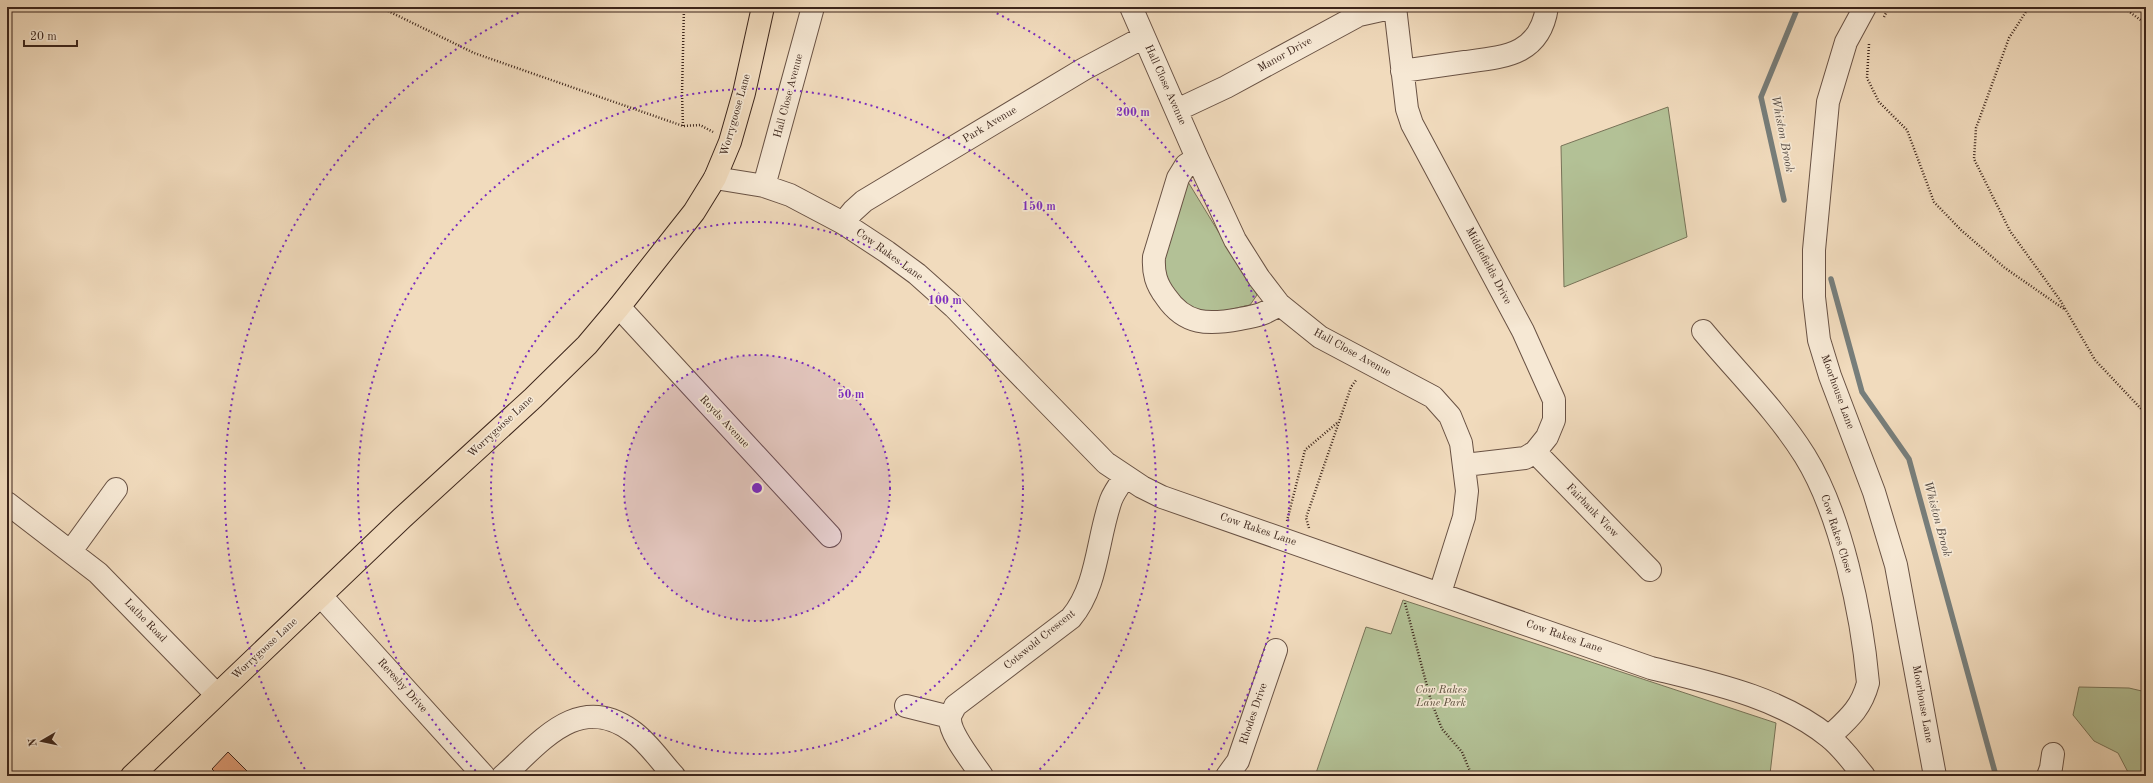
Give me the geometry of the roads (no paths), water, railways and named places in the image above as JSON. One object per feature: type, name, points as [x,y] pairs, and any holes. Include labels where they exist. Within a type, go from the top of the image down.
[{"type":"main road","name":"Worrygoose Lane","points":[[132,776],[216,694],[402,518],[534,398],[587,345],[619,307],[694,212],[715,178],[730,142],[744,93],[763,7]]},
{"type":"street","name":"Hall Close Avenue","points":[[764,186],[813,7]]},
{"type":"street","name":"Hall Close Avenue","points":[[1131,7],[1197,158],[1235,240],[1259,278],[1279,304],[1320,337],[1433,396],[1450,416],[1461,443],[1465,465],[1467,491],[1464,517],[1440,593]]},
{"type":"street","name":"Middlefields Drive","points":[[1395,7],[1407,109],[1412,124],[1523,331],[1554,400],[1554,420],[1547,437],[1535,452]]},
{"type":"street","name":"Manor Drive","points":[[1177,110],[1226,87],[1358,15],[1395,7]]},
{"type":"street","points":[[1402,71],[1506,57],[1523,48],[1538,35],[1545,22],[1547,7]]},
{"type":"street","name":"Moorhouse Lane","points":[[1865,7],[1846,42],[1828,102],[1814,250],[1814,296],[1819,340],[1823,354],[1874,492],[1896,565],[1935,776]]},
{"type":"street","name":"Park Avenue","points":[[843,223],[864,201],[1084,69],[1144,37]]},
{"type":"street","points":[[1197,158],[1186,165],[1178,178],[1154,257],[1153,269],[1160,288],[1178,313],[1190,319],[1206,323],[1229,322],[1261,315],[1271,311],[1279,304]]},
{"type":"street","name":"Cow Rakes Lane","points":[[715,178],[764,186],[790,195],[843,223],[887,252],[917,274],[954,307],[1106,464],[1125,477],[1162,497],[1652,668],[1727,688],[1784,709],[1829,737],[1844,751],[1864,776]]},
{"type":"street","name":"Royds Avenue","points":[[619,307],[830,536]]},
{"type":"street","name":"Cow Rakes Close","points":[[1703,331],[1787,430],[1806,457],[1827,498],[1850,574],[1868,683],[1864,698],[1855,712],[1829,737]]},
{"type":"street","points":[[1465,465],[1525,458],[1535,452]]},
{"type":"street","name":"Fairbank View","points":[[1535,452],[1650,570]]},
{"type":"street","name":"Cotswold Crescent","points":[[950,717],[955,706],[1071,618],[1081,606],[1087,591],[1111,501],[1125,477]]},
{"type":"street","points":[[71,551],[116,489]]},
{"type":"street","name":"Lathe Road","points":[[7,503],[98,573],[216,694]]},
{"type":"street","name":"Reresby Drive","points":[[321,596],[484,776]]},
{"type":"street","name":"Rhodes Drive","points":[[1227,776],[1238,761],[1276,650]]},
{"type":"street","points":[[906,706],[950,717],[951,727],[956,737],[982,776]]},
{"type":"street","points":[[504,776],[552,731],[570,720],[595,717],[617,722],[634,732],[674,776]]},
{"type":"street","points":[[2048,776],[2052,768],[2053,754]]},
{"type":"waterway","name":"Whiston Brook","points":[[1784,200],[1761,97],[1798,7]]},
{"type":"waterway","name":"Whiston Brook","points":[[1831,279],[1862,392],[1909,459],[1996,776]]},
{"type":"park label","name":"Cow Rakes Lane Park","points":[[1441,696]]}]
